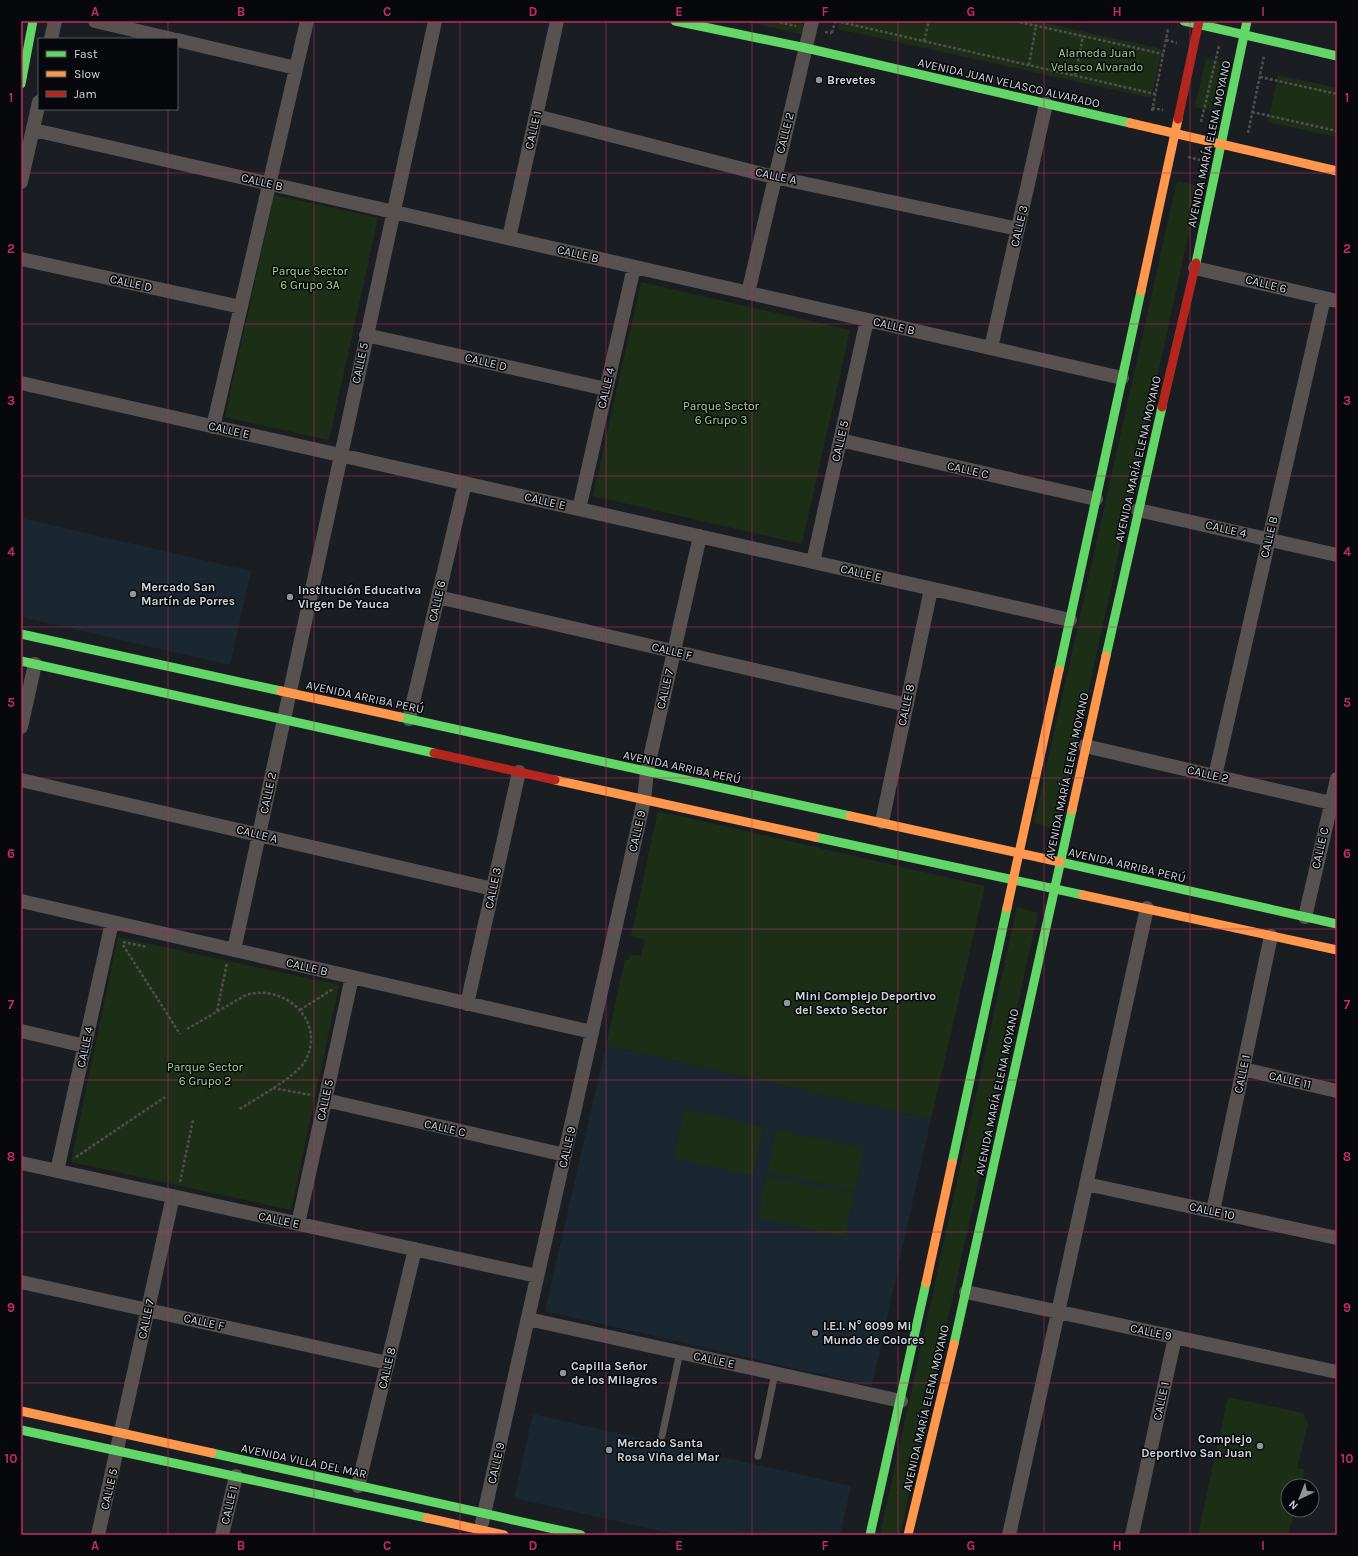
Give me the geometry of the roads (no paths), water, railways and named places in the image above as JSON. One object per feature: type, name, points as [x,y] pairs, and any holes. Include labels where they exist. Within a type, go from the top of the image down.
[{"type":"street","points":[[21,84],[33,21]]},
{"type":"street","points":[[51,38],[55,21]]},
{"type":"street","points":[[95,21],[168,38]]},
{"type":"street","points":[[213,427],[307,21]]},
{"type":"street","name":"CALLE 5","points":[[286,705],[435,21]]},
{"type":"street","name":"CALLE 1","points":[[509,238],[557,21]]},
{"type":"street","name":"AVENIDA JUAN VELASCO ALVARADO","points":[[675,21],[806,48],[1197,140],[1337,171]]},
{"type":"street","name":"CALLE 2","points":[[748,293],[774,177],[812,21]]},
{"type":"street","points":[[1184,21],[1337,56]]},
{"type":"street","name":"AVENIDA MARÍA ELENA MOYANO","points":[[908,1535],[966,1292],[1053,888],[1060,863],[1138,510],[1195,268],[1247,21]]},
{"type":"street","points":[[870,1535],[901,1401],[1198,23]]},
{"type":"street","points":[[178,40],[296,68]]},
{"type":"street","name":"CALLE 3","points":[[991,348],[1046,104]]},
{"type":"street","points":[[21,182],[38,108]]},
{"type":"street","name":"CALLE A","points":[[536,116],[774,177],[1018,229]]},
{"type":"street","name":"CALLE B","points":[[34,130],[1122,378]]},
{"type":"street","name":"CALLE D","points":[[21,259],[241,307]]},
{"type":"street","name":"CALLE 4","points":[[579,509],[634,267]]},
{"type":"street","name":"CALLE 6","points":[[1195,268],[1331,300]]},
{"type":"street","name":"CALLE B","points":[[1215,776],[1268,539],[1331,300]]},
{"type":"street","name":"CALLE 5","points":[[813,562],[867,320]]},
{"type":"street","name":"CALLE D","points":[[366,335],[606,389]]},
{"type":"street","name":"CALLE E","points":[[21,384],[1070,620]]},
{"type":"street","name":"CALLE C","points":[[840,440],[1096,499]]},
{"type":"street","name":"CALLE 6","points":[[409,719],[465,483]]},
{"type":"street","name":"CALLE 4","points":[[1138,510],[1337,555]]},
{"type":"street","name":"CALLE 7","points":[[647,771],[700,536]]},
{"type":"street","name":"CALLE 8","points":[[882,822],[931,588]]},
{"type":"street","name":"CALLE F","points":[[438,597],[906,705]]},
{"type":"street","name":"AVENIDA ARRIBA PERÚ","points":[[21,634],[286,705],[519,772],[1337,950]]},
{"type":"street","name":"AVENIDA ARRIBA PERÚ","points":[[21,661],[286,705],[409,719],[1019,852],[1060,863],[1337,924]]},
{"type":"street","points":[[21,727],[35,664]]},
{"type":"street","name":"CALLE 2","points":[[232,950],[259,834],[286,705]]},
{"type":"street","name":"CALLE 2","points":[[1085,746],[1331,802]]},
{"type":"street","name":"CALLE 9","points":[[482,1525],[644,800],[647,771]]},
{"type":"street","name":"CALLE 3","points":[[467,1004],[519,772]]},
{"type":"street","name":"CALLE C","points":[[1304,917],[1337,779]]},
{"type":"street","name":"CALLE A","points":[[21,780],[493,889]]},
{"type":"street","name":"CALLE B","points":[[21,901],[592,1032]]},
{"type":"street","points":[[1009,1535],[1147,908]]},
{"type":"street","name":"CALLE 4","points":[[57,1171],[112,922]]},
{"type":"street","name":"CALLE 1","points":[[1213,1211],[1271,936]]},
{"type":"street","name":"CALLE 5","points":[[298,1224],[319,1098],[352,977]]},
{"type":"street","points":[[21,1031],[85,1046]]},
{"type":"street","name":"CALLE 11","points":[[1243,1069],[1337,1091]]},
{"type":"street","name":"CALLE C","points":[[319,1098],[565,1155]]},
{"type":"street","name":"CALLE E","points":[[21,1163],[538,1276]]},
{"type":"street","name":"CALLE 10","points":[[1086,1184],[1337,1238]]},
{"type":"street","name":"CALLE 7","points":[[119,1442],[173,1196]]},
{"type":"street","name":"CALLE 8","points":[[358,1486],[415,1249]]},
{"type":"street","name":"CALLE F","points":[[21,1282],[388,1363]]},
{"type":"street","name":"CALLE 9","points":[[966,1292],[1337,1372]]},
{"type":"street","name":"CALLE E","points":[[528,1319],[901,1401]]},
{"type":"street","name":"CALLE 1","points":[[1132,1535],[1175,1337]]},
{"type":"street","name":"AVENIDA VILLA DEL MAR","points":[[21,1411],[119,1442],[236,1476],[482,1525],[581,1535]]},
{"type":"street","name":"AVENIDA VILLA DEL MAR","points":[[21,1430],[119,1442],[358,1486],[482,1525],[504,1535]]},
{"type":"street","name":"CALLE 5","points":[[98,1535],[119,1442]]},
{"type":"street","name":"CALLE 1","points":[[222,1535],[236,1476]]},
{"type":"lane","points":[[662,1436],[680,1352]]},
{"type":"lane","points":[[758,1456],[775,1373]]},
{"type":"place","name":"Brevetes","points":[[819,80]]},
{"type":"place","name":"Mercado San Martín de Porres","points":[[133,594]]},
{"type":"place","name":"Institución Educativa Virgen De Yauca","points":[[290,597]]},
{"type":"place","name":"Mini Complejo Deportivo del Sexto Sector","points":[[787,1003]]},
{"type":"place","name":"I.E.I. N° 6099 Mi Mundo de Colores","points":[[815,1333]]},
{"type":"place","name":"Capilla Señor de los Milagros","points":[[563,1373]]},
{"type":"place","name":"Complejo Deportivo San Juan","points":[[1260,1446]]},
{"type":"place","name":"Mercado Santa Rosa Viña del Mar","points":[[609,1450]]},
{"type":"park label","name":"Alameda Juan Velasco Alvarado","points":[[1097,60]]},
{"type":"park label","name":"Parque Sector 6 Grupo 3A","points":[[310,278]]},
{"type":"park label","name":"Parque Sector 6 Grupo 3","points":[[721,413]]},
{"type":"park label","name":"Parque Sector 6 Grupo 2","points":[[205,1074]]}]
